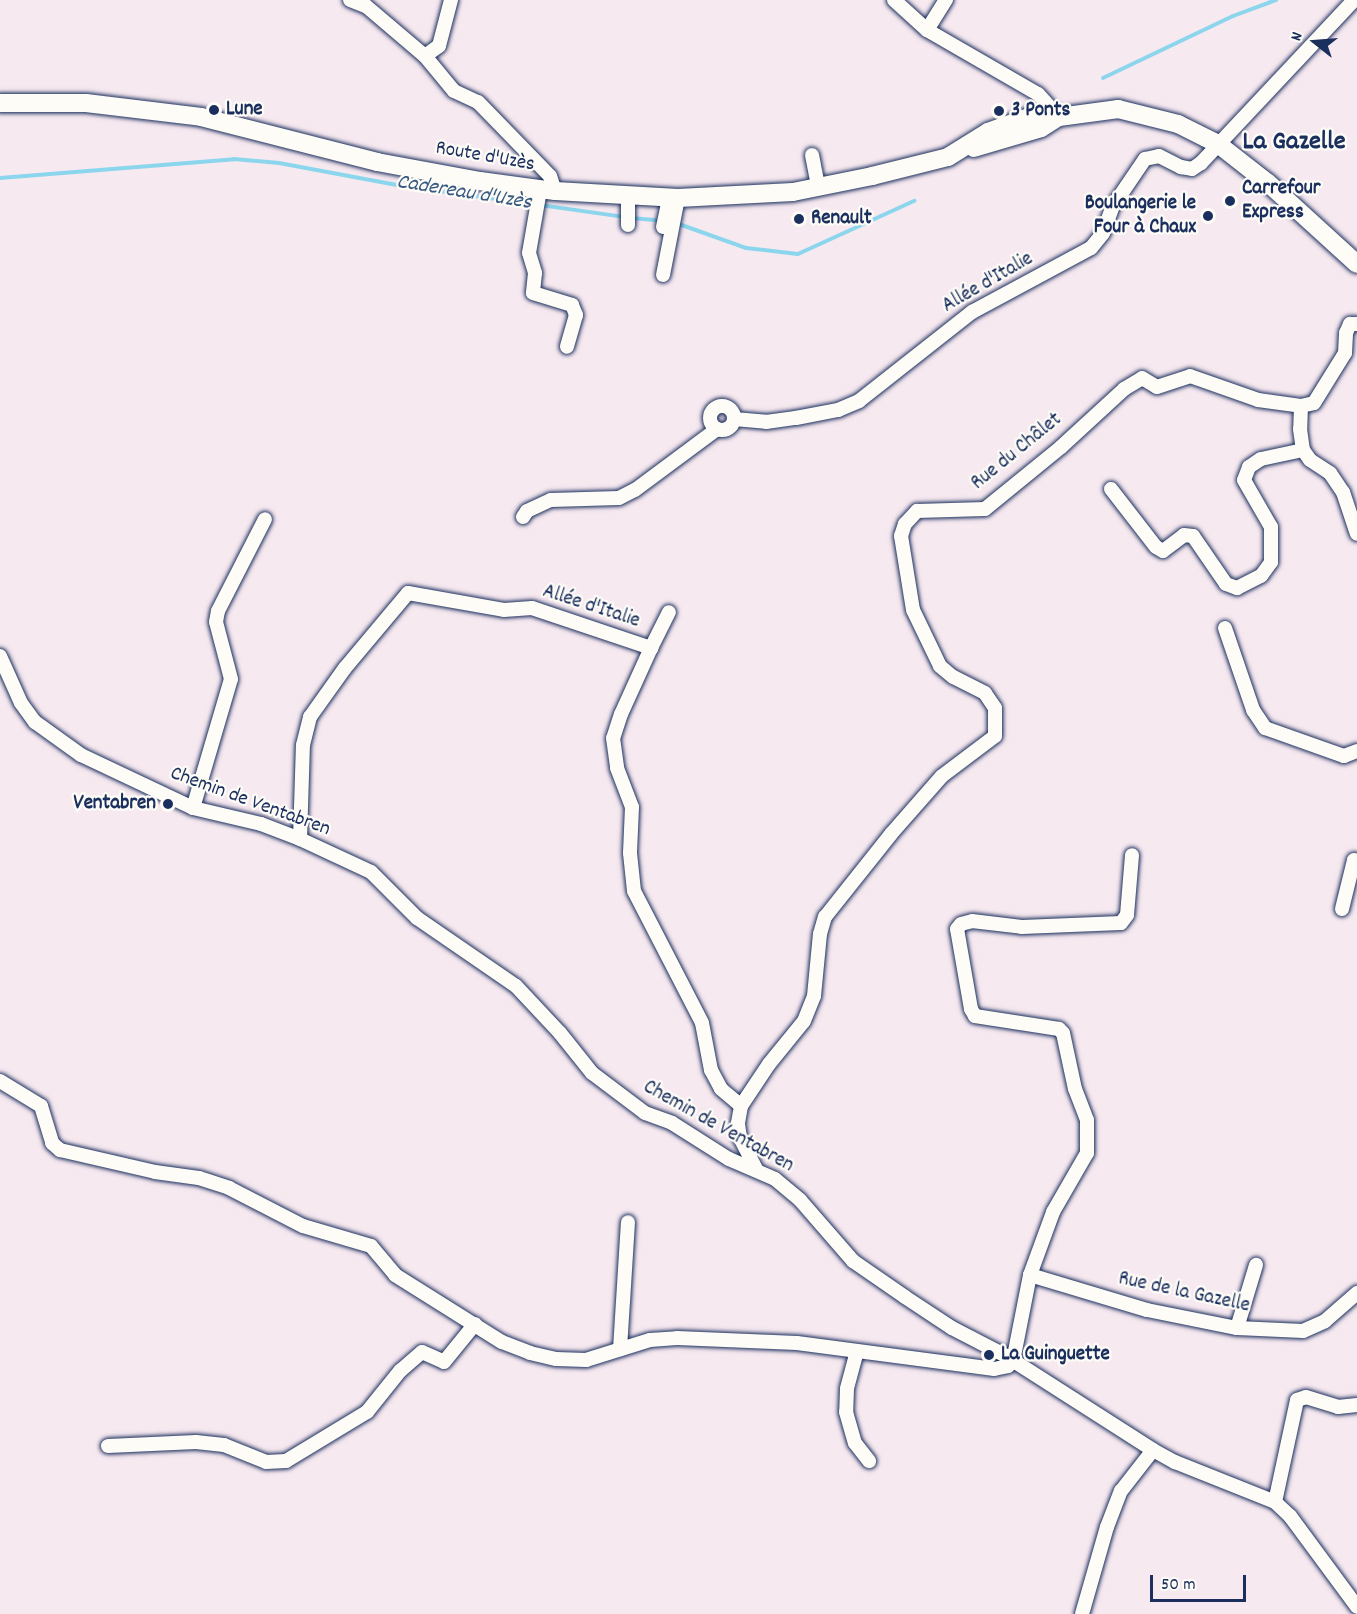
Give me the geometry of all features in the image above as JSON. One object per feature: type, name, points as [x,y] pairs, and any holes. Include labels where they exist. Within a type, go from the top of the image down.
[{"type":"main road","name":"Route d'Uzès","points":[[0,103],[86,103],[201,117],[377,162],[544,193],[628,202],[670,214],[741,196],[818,187],[908,169],[963,150],[988,132],[1032,116],[1059,117],[1118,110],[1178,123],[1218,144],[1268,183],[1357,264]]},
{"type":"street","points":[[350,0],[363,3],[425,56],[454,91],[478,102],[508,130],[550,176],[535,214],[530,253],[535,273],[533,293],[572,306],[576,315],[567,347]]},
{"type":"street","points":[[425,56],[439,46],[451,0]]},
{"type":"street","points":[[894,0],[927,30],[1038,94],[1059,117]]},
{"type":"street","points":[[927,30],[946,0]]},
{"type":"street","points":[[1218,144],[1354,0]]},
{"type":"street","name":"Allée d'Italie","points":[[734,419],[766,422],[796,418],[838,410],[859,401],[972,312],[1091,248],[1103,233],[1113,206],[1145,159],[1159,156],[1181,167],[1192,169],[1218,144]]},
{"type":"street","points":[[812,155],[818,187]]},
{"type":"street","points":[[628,202],[628,225]]},
{"type":"street","points":[[663,275],[670,214]]},
{"type":"street","points":[[1357,324],[1350,324],[1346,333],[1345,353],[1314,403],[1301,406],[1300,429],[1303,450],[1310,460],[1330,473],[1342,492],[1357,534]]},
{"type":"street","name":"Rue du Châlet","points":[[741,1106],[769,1064],[804,1021],[814,996],[820,934],[825,917],[891,834],[942,776],[995,736],[995,708],[985,693],[952,677],[940,666],[913,610],[901,536],[905,524],[917,511],[985,509],[1060,447],[1124,389],[1142,378],[1156,387],[1190,376],[1258,400],[1301,406]]},
{"type":"street","points":[[522,517],[527,511],[550,500],[619,498],[635,490],[717,429],[728,428],[734,419],[729,408],[718,407],[712,412],[710,419],[717,429]]},
{"type":"street","points":[[1111,489],[1156,547],[1163,551],[1184,535],[1193,536],[1226,584],[1237,588],[1261,576],[1271,562],[1271,527],[1244,480],[1249,467],[1261,459],[1303,450]]},
{"type":"street","points":[[193,808],[231,678],[216,622],[218,611],[265,519]]},
{"type":"street","name":"Allée d'Italie","points":[[300,838],[303,745],[310,717],[345,668],[408,593],[504,609],[532,608],[651,648],[669,612]]},
{"type":"street","points":[[1225,628],[1253,710],[1265,728],[1344,756],[1357,751]]},
{"type":"street","points":[[651,648],[621,714],[613,738],[617,768],[632,807],[630,853],[634,891],[702,1023],[711,1070],[722,1089],[741,1106],[738,1123],[740,1138],[756,1169]]},
{"type":"street","name":"Chemin de Ventabren","points":[[0,656],[21,703],[43,728],[81,755],[193,808],[261,824],[300,838],[371,872],[417,918],[516,986],[560,1033],[592,1073],[645,1113],[672,1123],[729,1159],[775,1179],[800,1200],[853,1261],[952,1328],[1013,1361],[1153,1450],[1175,1462],[1275,1502],[1290,1516],[1357,1607]]},
{"type":"street","points":[[0,1081],[41,1106],[52,1143],[60,1150],[155,1172],[198,1178],[229,1188],[303,1226],[371,1246],[395,1275],[502,1342],[530,1353],[556,1359],[586,1360],[650,1340],[677,1338],[797,1343],[994,1369],[1008,1366],[1013,1361],[1029,1275],[1053,1212],[1087,1153],[1087,1120],[1075,1089],[1063,1033],[1059,1029],[975,1016],[971,1009],[957,929],[962,924],[972,921],[1022,927],[1121,923],[1127,915],[1132,855]]},
{"type":"street","points":[[1342,909],[1353,860],[1357,861]]},
{"type":"street","points":[[620,1349],[628,1222]]},
{"type":"street","points":[[1237,1328],[1256,1265]]},
{"type":"street","name":"Rue de la Gazelle","points":[[1029,1275],[1147,1310],[1237,1328],[1303,1331],[1325,1321],[1357,1293]]},
{"type":"street","points":[[108,1446],[196,1442],[224,1445],[266,1462],[286,1461],[367,1412],[400,1371],[422,1352],[444,1362],[475,1324]]},
{"type":"street","points":[[857,1351],[847,1389],[846,1412],[855,1443],[869,1461]]},
{"type":"street","points":[[1275,1502],[1297,1400],[1306,1397],[1338,1407],[1357,1405]]},
{"type":"street","points":[[1082,1614],[1107,1527],[1121,1491],[1153,1450]]},
{"type":"waterway","name":"Cadereau d'Uzès","points":[[1103,78],[1233,16],[1276,0]]},
{"type":"waterway","name":"Cadereau d'Uzès","points":[[0,178],[234,159],[279,163],[397,185],[624,217]]},
{"type":"waterway","name":"Cadereau d'Uzès","points":[[676,223],[746,248],[798,254],[914,201]]},
{"type":"waterway","name":"Cadereau d'Uzès","points":[[631,218],[663,221]]},
{"type":"place","name":"Lune","points":[[214,110]]},
{"type":"place","name":"3 Ponts","points":[[999,111]]},
{"type":"place","name":"Carrefour Express","points":[[1230,201]]},
{"type":"place","name":"Boulangerie le Four à Chaux","points":[[1208,216]]},
{"type":"place","name":"Renault","points":[[799,219]]},
{"type":"place","name":"Ventabren","points":[[168,804]]},
{"type":"place","name":"La Guinguette","points":[[989,1355]]},
{"type":"district","name":"La Gazelle","points":[[1294,143]]}]
